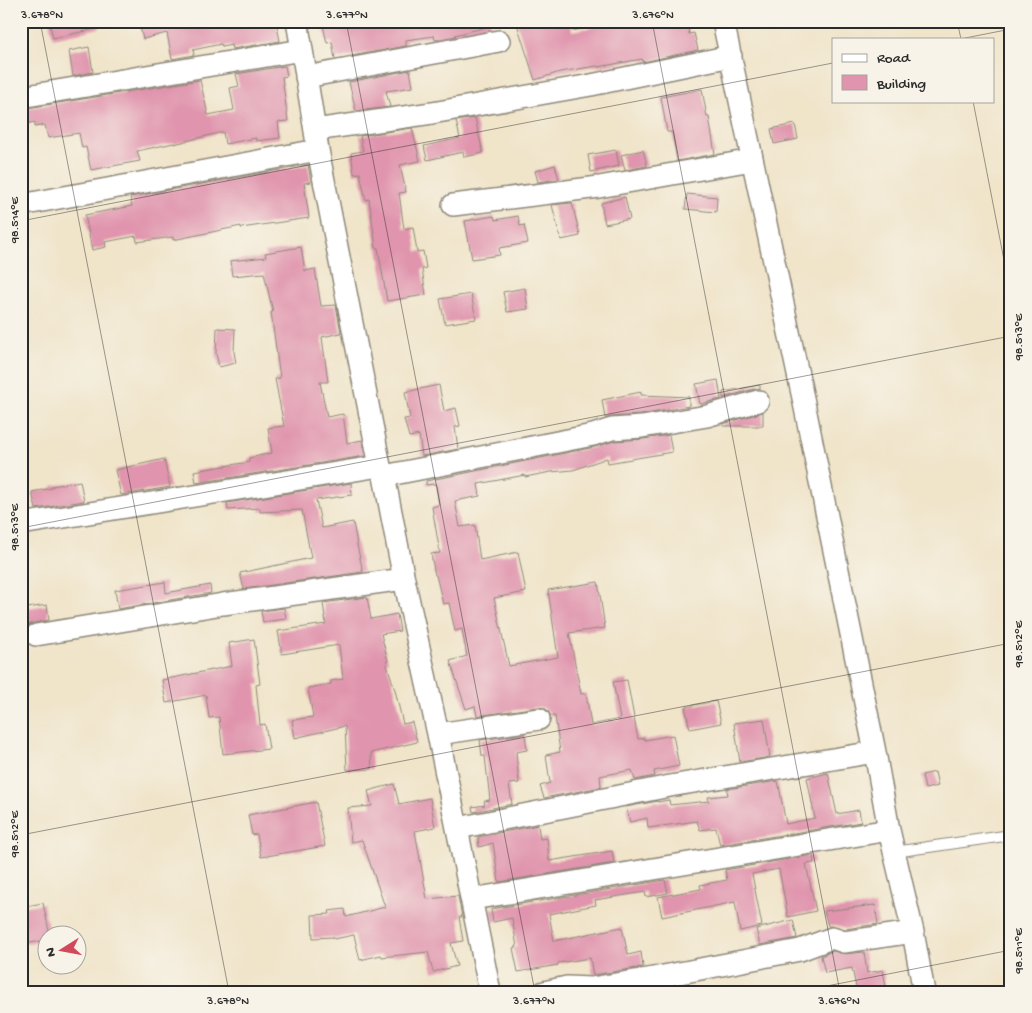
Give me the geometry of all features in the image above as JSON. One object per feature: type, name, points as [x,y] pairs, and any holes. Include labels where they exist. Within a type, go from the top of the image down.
[{"type":"street","points":[[296,21],[317,140],[382,471],[458,828],[490,992]]},
{"type":"street","points":[[723,21],[805,407],[889,830],[913,932],[924,992]]},
{"type":"street","points":[[306,77],[499,41]]},
{"type":"street","points":[[21,97],[302,50]]},
{"type":"street","points":[[21,205],[441,111],[591,85],[731,56]]},
{"type":"street","points":[[453,205],[599,187],[752,160]]},
{"type":"street","points":[[21,524],[382,471],[592,435],[612,429],[642,427],[707,416],[758,401]]},
{"type":"street","points":[[36,635],[223,604],[404,579]]},
{"type":"street","points":[[438,734],[539,719]]},
{"type":"street","points":[[458,828],[670,786],[875,752]]},
{"type":"street","points":[[472,899],[889,830]]},
{"type":"street","points":[[544,992],[567,987],[591,988],[653,978],[800,950],[832,938],[844,942],[913,932]]},
{"type":"lane","points":[[894,852],[1011,835]]},
{"type":"building","points":[[49,21],[100,21],[100,28],[53,38]]},
{"type":"building","points":[[149,21],[276,21],[280,41],[232,49],[231,45],[222,47],[221,44],[193,50],[194,55],[172,59],[167,33],[143,39],[139,23]]},
{"type":"building","points":[[322,21],[490,21],[491,26],[435,40],[434,36],[406,40],[406,46],[335,59],[332,42],[327,43]]},
{"type":"building","points":[[516,21],[571,21],[572,31],[627,21],[687,21],[689,34],[694,33],[698,50],[643,62],[642,59],[560,72],[535,80]]},
{"type":"building","points":[[89,47],[93,72],[73,76],[69,51]]},
{"type":"building","points":[[285,66],[287,76],[282,77],[288,121],[278,122],[280,138],[256,141],[256,138],[225,144],[223,132],[137,151],[140,161],[91,170],[86,147],[82,148],[79,133],[48,138],[45,125],[35,127],[35,122],[21,125],[21,109],[200,80],[208,115],[234,110],[230,88],[239,86],[236,74]]},
{"type":"building","points":[[410,70],[413,87],[386,91],[390,107],[356,111],[349,82]]},
{"type":"building","points":[[702,89],[715,154],[677,161],[672,132],[667,132],[661,97]]},
{"type":"building","points":[[475,118],[483,153],[464,157],[463,152],[427,160],[424,146],[460,138],[456,121]]},
{"type":"building","points":[[795,124],[798,139],[774,144],[771,129]]},
{"type":"building","points":[[412,128],[420,161],[400,165],[406,192],[399,193],[404,229],[413,227],[417,252],[423,251],[426,268],[422,269],[426,295],[387,301],[378,248],[376,248],[369,199],[366,200],[360,173],[354,174],[351,153],[363,151],[360,136]]},
{"type":"building","points":[[616,150],[619,166],[591,172],[588,155]]},
{"type":"building","points":[[643,150],[647,166],[625,170],[621,155]]},
{"type":"building","points":[[308,165],[311,182],[304,183],[309,218],[241,228],[241,226],[173,240],[173,237],[137,242],[136,236],[105,242],[106,247],[92,250],[85,215],[132,206],[130,197]]},
{"type":"building","points":[[555,165],[559,179],[538,182],[535,171]]},
{"type":"building","points":[[687,194],[717,197],[716,212],[685,209]]},
{"type":"building","points":[[625,197],[630,219],[605,224],[601,203]]},
{"type":"building","points":[[572,203],[580,236],[561,240],[552,205]]},
{"type":"building","points":[[494,216],[495,220],[518,216],[520,226],[524,225],[528,243],[499,248],[500,255],[472,259],[465,221]]},
{"type":"building","points":[[301,247],[305,271],[315,269],[321,306],[336,305],[341,333],[322,337],[328,382],[320,382],[327,417],[343,414],[347,443],[362,440],[365,456],[196,483],[194,471],[249,462],[249,458],[272,453],[268,428],[284,426],[275,379],[280,378],[271,312],[273,312],[264,273],[232,276],[230,261],[266,257],[265,253]]},
{"type":"building","points":[[525,288],[528,309],[507,312],[503,292]]},
{"type":"building","points":[[471,294],[476,319],[445,324],[440,299]]},
{"type":"building","points":[[217,328],[235,329],[234,352],[236,363],[219,367],[216,353]]},
{"type":"building","points":[[718,380],[721,399],[700,404],[696,384]]},
{"type":"building","points":[[439,385],[444,411],[456,408],[460,426],[455,427],[458,449],[422,456],[419,435],[409,437],[404,419],[410,418],[405,392]]},
{"type":"building","points":[[760,385],[760,389],[723,398],[723,392]]},
{"type":"building","points":[[641,392],[641,395],[689,397],[689,406],[641,415],[605,418],[602,400]]},
{"type":"building","points":[[763,412],[763,426],[723,426],[723,424]]},
{"type":"building","points":[[669,435],[672,452],[608,463],[607,458],[573,470],[525,477],[525,475],[478,484],[480,496],[455,501],[460,527],[475,525],[480,560],[518,552],[526,592],[494,598],[509,666],[558,657],[548,590],[598,582],[605,628],[569,633],[581,694],[586,693],[591,725],[620,719],[613,682],[627,680],[638,739],[644,738],[645,740],[673,735],[679,766],[654,771],[655,776],[635,780],[632,770],[600,776],[601,787],[544,798],[540,786],[550,783],[546,755],[560,752],[555,716],[551,716],[544,708],[538,707],[477,716],[475,706],[466,709],[450,661],[467,656],[462,629],[455,631],[449,603],[443,604],[435,575],[431,554],[440,553],[432,507],[439,505],[436,484],[426,485],[426,481],[595,447],[614,441]]},
{"type":"building","points":[[164,459],[170,487],[121,495],[115,470]]},
{"type":"building","points":[[80,481],[84,501],[36,509],[32,492]]},
{"type":"building","points":[[351,483],[352,495],[316,500],[322,528],[353,522],[363,572],[244,589],[240,573],[311,558],[302,510],[260,512],[260,508],[228,510],[227,503]]},
{"type":"building","points":[[165,582],[166,593],[210,585],[211,593],[118,609],[115,590]]},
{"type":"building","points":[[367,597],[371,619],[397,614],[400,631],[381,634],[388,661],[386,662],[403,724],[412,722],[417,742],[371,753],[372,769],[347,770],[345,726],[295,738],[292,720],[313,717],[308,688],[331,684],[331,681],[343,679],[339,645],[282,654],[278,631],[326,624],[323,603]]},
{"type":"building","points":[[47,605],[49,620],[28,625],[24,634],[21,634],[21,609]]},
{"type":"building","points":[[284,608],[286,619],[263,622],[261,611]]},
{"type":"building","points":[[254,639],[260,684],[256,685],[260,725],[265,724],[269,749],[223,754],[219,717],[209,718],[206,695],[166,703],[162,680],[232,666],[229,643]]},
{"type":"building","points":[[716,701],[721,723],[690,729],[685,707]]},
{"type":"building","points":[[764,719],[770,757],[740,762],[734,723]]},
{"type":"building","points":[[525,734],[527,750],[516,752],[519,783],[509,784],[512,804],[473,812],[472,807],[485,805],[484,801],[490,800],[485,756],[482,756],[480,740]]},
{"type":"building","points":[[935,772],[938,786],[925,789],[922,775]]},
{"type":"building","points":[[828,773],[837,814],[859,810],[861,822],[720,845],[716,828],[700,830],[697,821],[648,828],[647,818],[630,822],[626,807],[669,800],[670,805],[709,801],[708,797],[728,795],[727,789],[778,781],[786,824],[815,818],[807,778]]},
{"type":"building","points":[[394,784],[399,804],[430,798],[435,827],[415,831],[427,899],[458,896],[462,917],[459,917],[463,941],[451,943],[457,966],[433,972],[428,952],[382,957],[381,955],[360,960],[354,935],[334,939],[333,937],[313,938],[312,915],[330,914],[329,911],[345,909],[346,917],[385,907],[362,840],[351,842],[348,808],[372,806],[368,791]]},
{"type":"building","points":[[316,802],[325,846],[261,857],[257,834],[252,835],[248,815]]},
{"type":"building","points":[[538,825],[540,839],[547,838],[549,861],[612,851],[614,863],[499,882],[493,843],[479,847],[478,837]]},
{"type":"building","points":[[813,855],[814,863],[806,864],[816,911],[788,917],[779,869],[752,874],[762,926],[740,931],[735,902],[662,917],[658,897],[701,889],[700,885],[727,880],[725,870]]},
{"type":"building","points":[[665,880],[668,893],[646,897],[645,892],[595,900],[596,905],[549,914],[554,941],[622,927],[628,955],[641,952],[643,967],[593,975],[590,958],[518,972],[513,948],[517,947],[512,918],[493,922],[491,909]]},
{"type":"building","points":[[43,903],[48,926],[38,926],[38,942],[24,944],[21,930],[21,907]]},
{"type":"building","points":[[875,905],[878,924],[845,929],[828,926],[824,911]]},
{"type":"building","points":[[793,920],[797,938],[760,945],[756,929]]},
{"type":"building","points":[[832,951],[845,954],[864,952],[867,973],[883,970],[886,987],[857,992],[852,968],[825,973],[821,956]]}]
